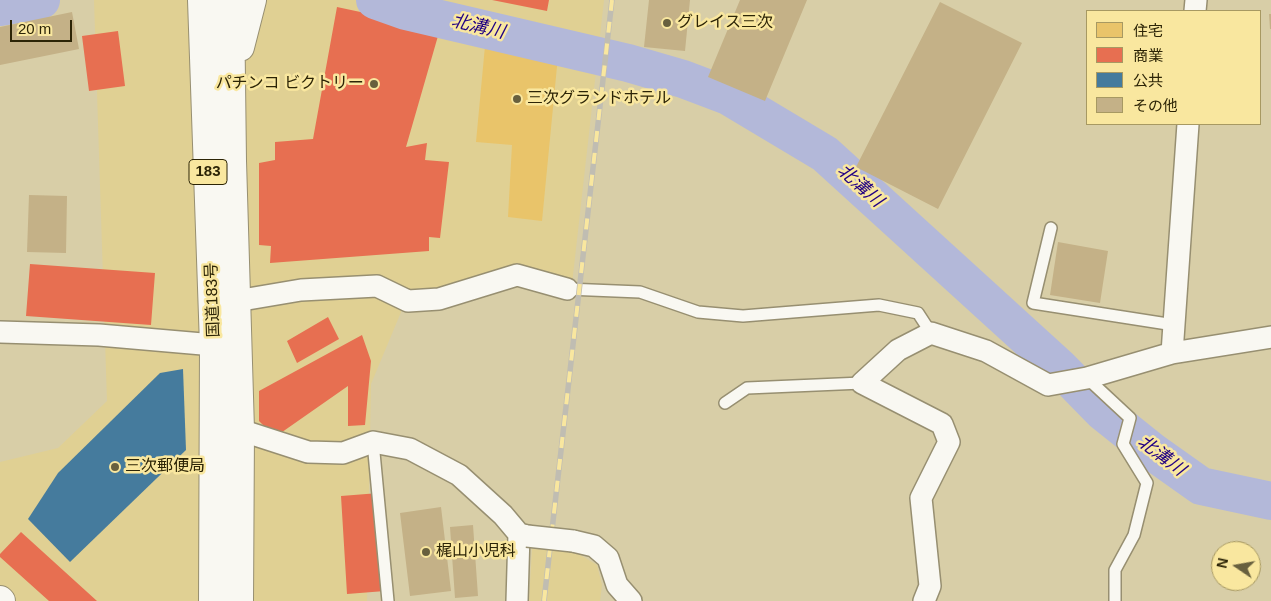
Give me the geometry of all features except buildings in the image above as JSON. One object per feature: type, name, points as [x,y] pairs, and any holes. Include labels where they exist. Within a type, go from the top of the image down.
[{"type":"highway","name":"国道183号","points":[[202,0],[214,345],[227,432],[239,601]]},
{"type":"highway","name":"国道183号","points":[[213,601],[236,301],[230,0]]},
{"type":"highway","points":[[232,77],[252,0]]},
{"type":"street","points":[[1172,353],[1188,125]]},
{"type":"street","points":[[236,301],[301,290],[377,286],[408,301],[438,299],[517,275],[567,290]]},
{"type":"street","points":[[0,332],[99,335],[214,345]]},
{"type":"street","points":[[924,601],[930,586],[921,498],[949,442],[942,424],[862,383],[898,350],[932,333],[986,351],[1048,385],[1087,378],[1172,353],[1228,342],[1271,337]]},
{"type":"street","points":[[227,432],[308,452],[343,453],[373,442],[410,449],[459,475],[523,535],[574,541],[594,546],[608,558],[621,596]]},
{"type":"street","points":[[517,601],[523,535]]},
{"type":"lane","points":[[1051,228],[1033,303],[1174,325]]},
{"type":"lane","points":[[567,290],[640,292],[698,312],[743,316],[879,305],[918,313],[932,333]]},
{"type":"lane","points":[[1087,378],[1130,418],[1122,444],[1147,483],[1134,535],[1115,570],[1115,601]]},
{"type":"lane","points":[[725,403],[747,388],[862,383]]},
{"type":"lane","points":[[373,442],[388,601]]},
{"type":"shaded area","points":[[94,0],[604,0],[572,284],[522,270],[409,293],[371,384],[367,601],[0,601],[0,462],[58,448],[107,401]]},
{"type":"shaded area","points":[[532,549],[572,550],[597,565],[602,585],[600,601],[529,601]]},
{"type":"waterway","name":"北溝川","points":[[0,7],[41,0]]},
{"type":"waterway","name":"北溝川","points":[[375,0],[406,11],[628,63],[683,79],[728,96],[825,154],[1060,368],[1103,412],[1153,452],[1201,486],[1271,501]]},
{"type":"railway","points":[[544,601],[612,0]]},
{"type":"place","name":"グレイス三次","points":[[667,23]]},
{"type":"place","name":"パチンコ ビクトリー","points":[[374,84]]},
{"type":"place","name":"三次グランドホテル","points":[[517,99]]},
{"type":"place","name":"三次郵便局","points":[[115,467]]},
{"type":"place","name":"梶山小児科","points":[[426,552]]}]
